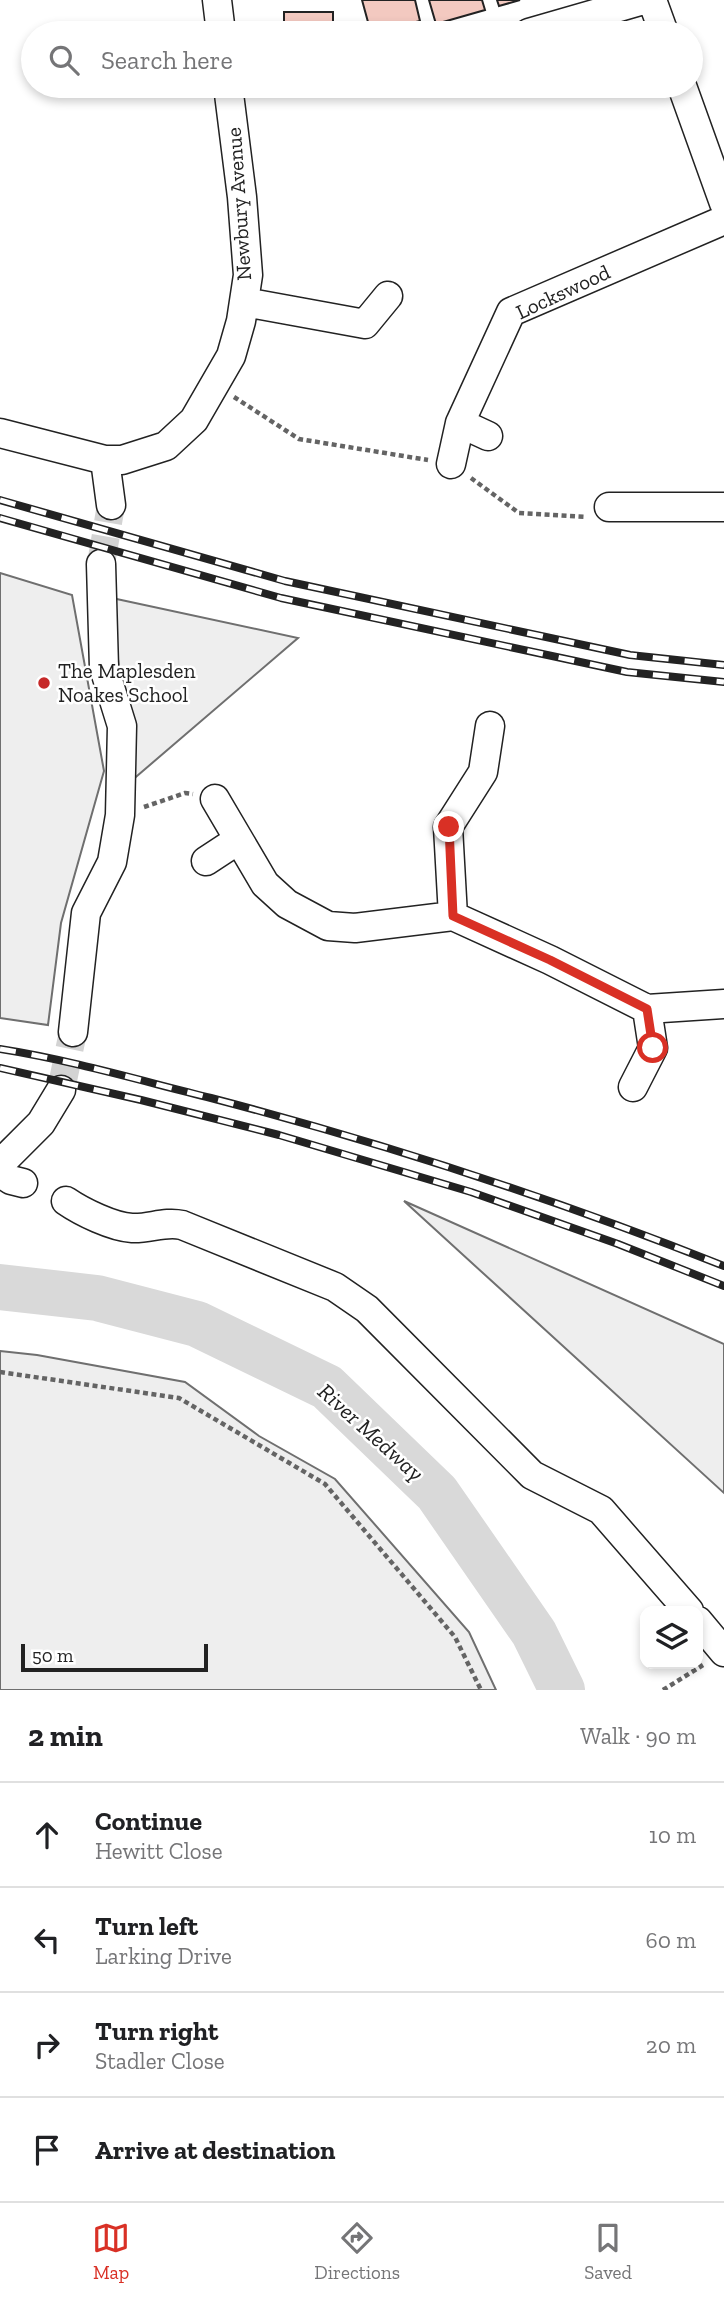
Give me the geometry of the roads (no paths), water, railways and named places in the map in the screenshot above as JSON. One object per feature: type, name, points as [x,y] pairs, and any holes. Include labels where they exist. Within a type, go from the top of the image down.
[{"type":"street","points":[[217,0],[220,21]]},
{"type":"street","points":[[570,21],[643,0]]},
{"type":"street","points":[[652,0],[660,21]]},
{"type":"street","name":"Newbury Avenue","points":[[104,460],[122,460],[166,446],[194,419],[230,356],[248,275],[242,197],[230,98]]},
{"type":"street","points":[[686,98],[724,203]]},
{"type":"street","name":"Lockswood","points":[[450,464],[460,423],[511,312],[724,220]]},
{"type":"street","points":[[244,302],[365,324],[388,296]]},
{"type":"street","points":[[460,423],[488,436]]},
{"type":"street","points":[[0,433],[104,460],[111,505]]},
{"type":"street","points":[[609,506],[724,508]]},
{"type":"street","points":[[73,1032],[86,913],[112,862],[120,815],[122,726],[104,668],[101,564]]},
{"type":"street","points":[[453,916],[449,827],[483,772],[490,726]]},
{"type":"street","points":[[215,799],[265,884],[288,904],[328,926],[355,928],[453,916],[550,960],[647,1009],[724,1004]]},
{"type":"street","points":[[206,861],[237,840]]},
{"type":"street","points":[[632,1086],[653,1048],[647,1009]]},
{"type":"street","points":[[0,1164],[41,1123],[61,1090]]},
{"type":"street","points":[[66,1201],[81,1211],[132,1228],[174,1223],[182,1225],[335,1287],[351,1296],[532,1475],[601,1510],[686,1606]]},
{"type":"street","points":[[703,1627],[724,1652]]},
{"type":"waterway","name":"River Medway","points":[[0,1287],[97,1298],[197,1324],[327,1387],[437,1493],[534,1633],[562,1690]]},
{"type":"tunnel","points":[[101,564],[111,505]]},
{"type":"tunnel","points":[[61,1090],[73,1032]]},
{"type":"railway","points":[[0,500],[285,581],[630,655],[724,665]]},
{"type":"railway","points":[[0,518],[281,598],[627,672],[724,682]]},
{"type":"railway","points":[[0,1049],[106,1071],[342,1134],[534,1196],[724,1266]]},
{"type":"railway","points":[[0,1068],[279,1135],[471,1192],[618,1244],[724,1286]]},
{"type":"place","name":"The Maplesden Noakes School","points":[[44,683]]}]
